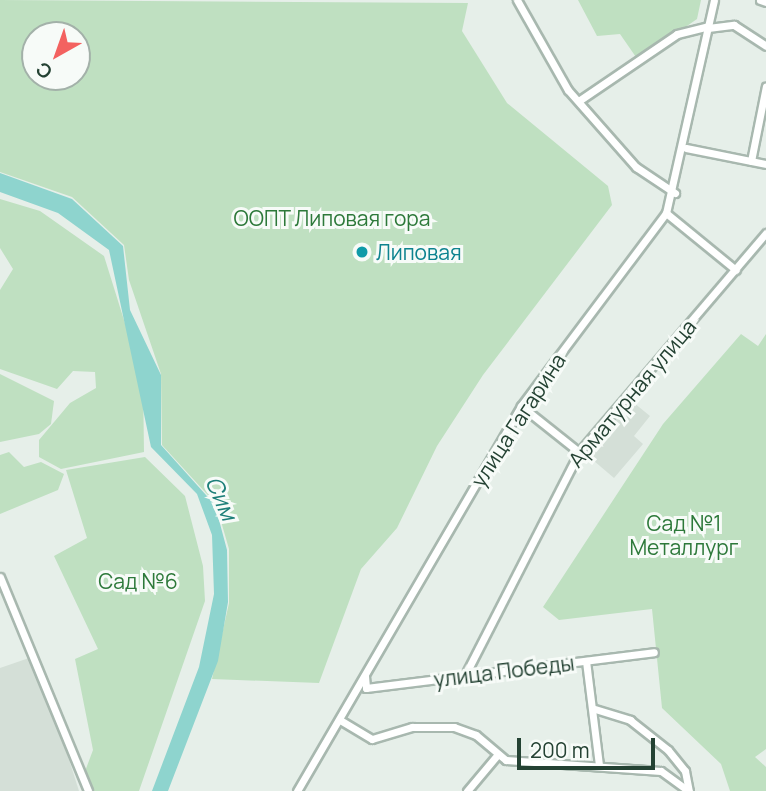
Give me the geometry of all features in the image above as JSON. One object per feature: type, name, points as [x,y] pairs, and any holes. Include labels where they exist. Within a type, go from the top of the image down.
[{"type":"street","points":[[517,0],[554,69],[636,167],[675,193]]},
{"type":"street","name":"улица Гагарина","points":[[297,791],[521,406],[666,213],[675,193],[686,148],[714,0]]},
{"type":"street","points":[[760,0],[766,2]]},
{"type":"street","points":[[580,100],[677,34],[734,25],[766,46]]},
{"type":"street","points":[[751,161],[766,86]]},
{"type":"street","points":[[686,148],[766,164]]},
{"type":"street","points":[[666,213],[736,270]]},
{"type":"street","name":"Арматурная улица","points":[[465,675],[579,452],[766,233]]},
{"type":"street","points":[[521,406],[579,452]]},
{"type":"street","points":[[0,577],[88,791]]},
{"type":"street","name":"улица Победы","points":[[365,676],[366,688],[654,652]]},
{"type":"street","points":[[586,661],[595,709],[598,765]]},
{"type":"street","points":[[595,709],[630,720],[668,750],[685,771],[689,791]]},
{"type":"street","points":[[340,720],[363,737],[387,737],[412,727],[454,727],[514,762],[598,765],[661,771],[689,791]]},
{"type":"street","points":[[467,791],[498,754]]},
{"type":"shaded area","points":[[628,398],[650,416],[634,436],[643,444],[614,478],[587,455]]},
{"type":"shaded area","points":[[29,658],[53,709],[79,791],[0,791],[0,668]]},
{"type":"green space","name":"ООПТ Липовая гора","points":[[0,0],[468,3],[462,31],[507,103],[608,186],[612,205],[483,375],[437,446],[397,528],[361,569],[319,683],[212,679],[229,603],[229,549],[216,504],[162,445],[161,374],[129,280],[124,245],[72,197],[0,172]]},
{"type":"green space","points":[[578,0],[701,0],[697,19],[638,60],[620,34],[597,36]]},
{"type":"green space","points":[[0,199],[40,211],[104,256],[143,381],[144,452],[61,469],[39,457],[39,440],[70,403],[96,388],[95,372],[73,371],[57,389],[0,369],[0,290],[13,269],[0,248]]},
{"type":"green space","name":"Сад №1 Металлург","points":[[741,334],[758,346],[766,334],[766,749],[755,757],[766,767],[766,791],[730,791],[721,764],[662,708],[652,609],[559,620],[543,607],[663,424]]},
{"type":"green space","points":[[0,374],[54,401],[51,424],[39,434],[0,442]]},
{"type":"green space","points":[[9,452],[24,467],[41,462],[64,474],[58,490],[0,514],[0,455]]},
{"type":"green space","name":"Сад №6","points":[[145,457],[185,496],[203,566],[205,601],[139,791],[90,791],[84,774],[93,750],[75,659],[98,649],[54,556],[87,538],[66,470]]},
{"type":"water","points":[[0,173],[72,199],[123,246],[130,310],[161,375],[161,445],[215,505],[227,550],[228,602],[218,661],[168,791],[152,791],[199,667],[214,594],[212,535],[197,494],[151,447],[109,250],[58,213],[0,192]]},
{"type":"place","name":"Липовая","points":[[362,252]]},
{"type":"water label","name":"Сим","points":[[222,498]]}]
